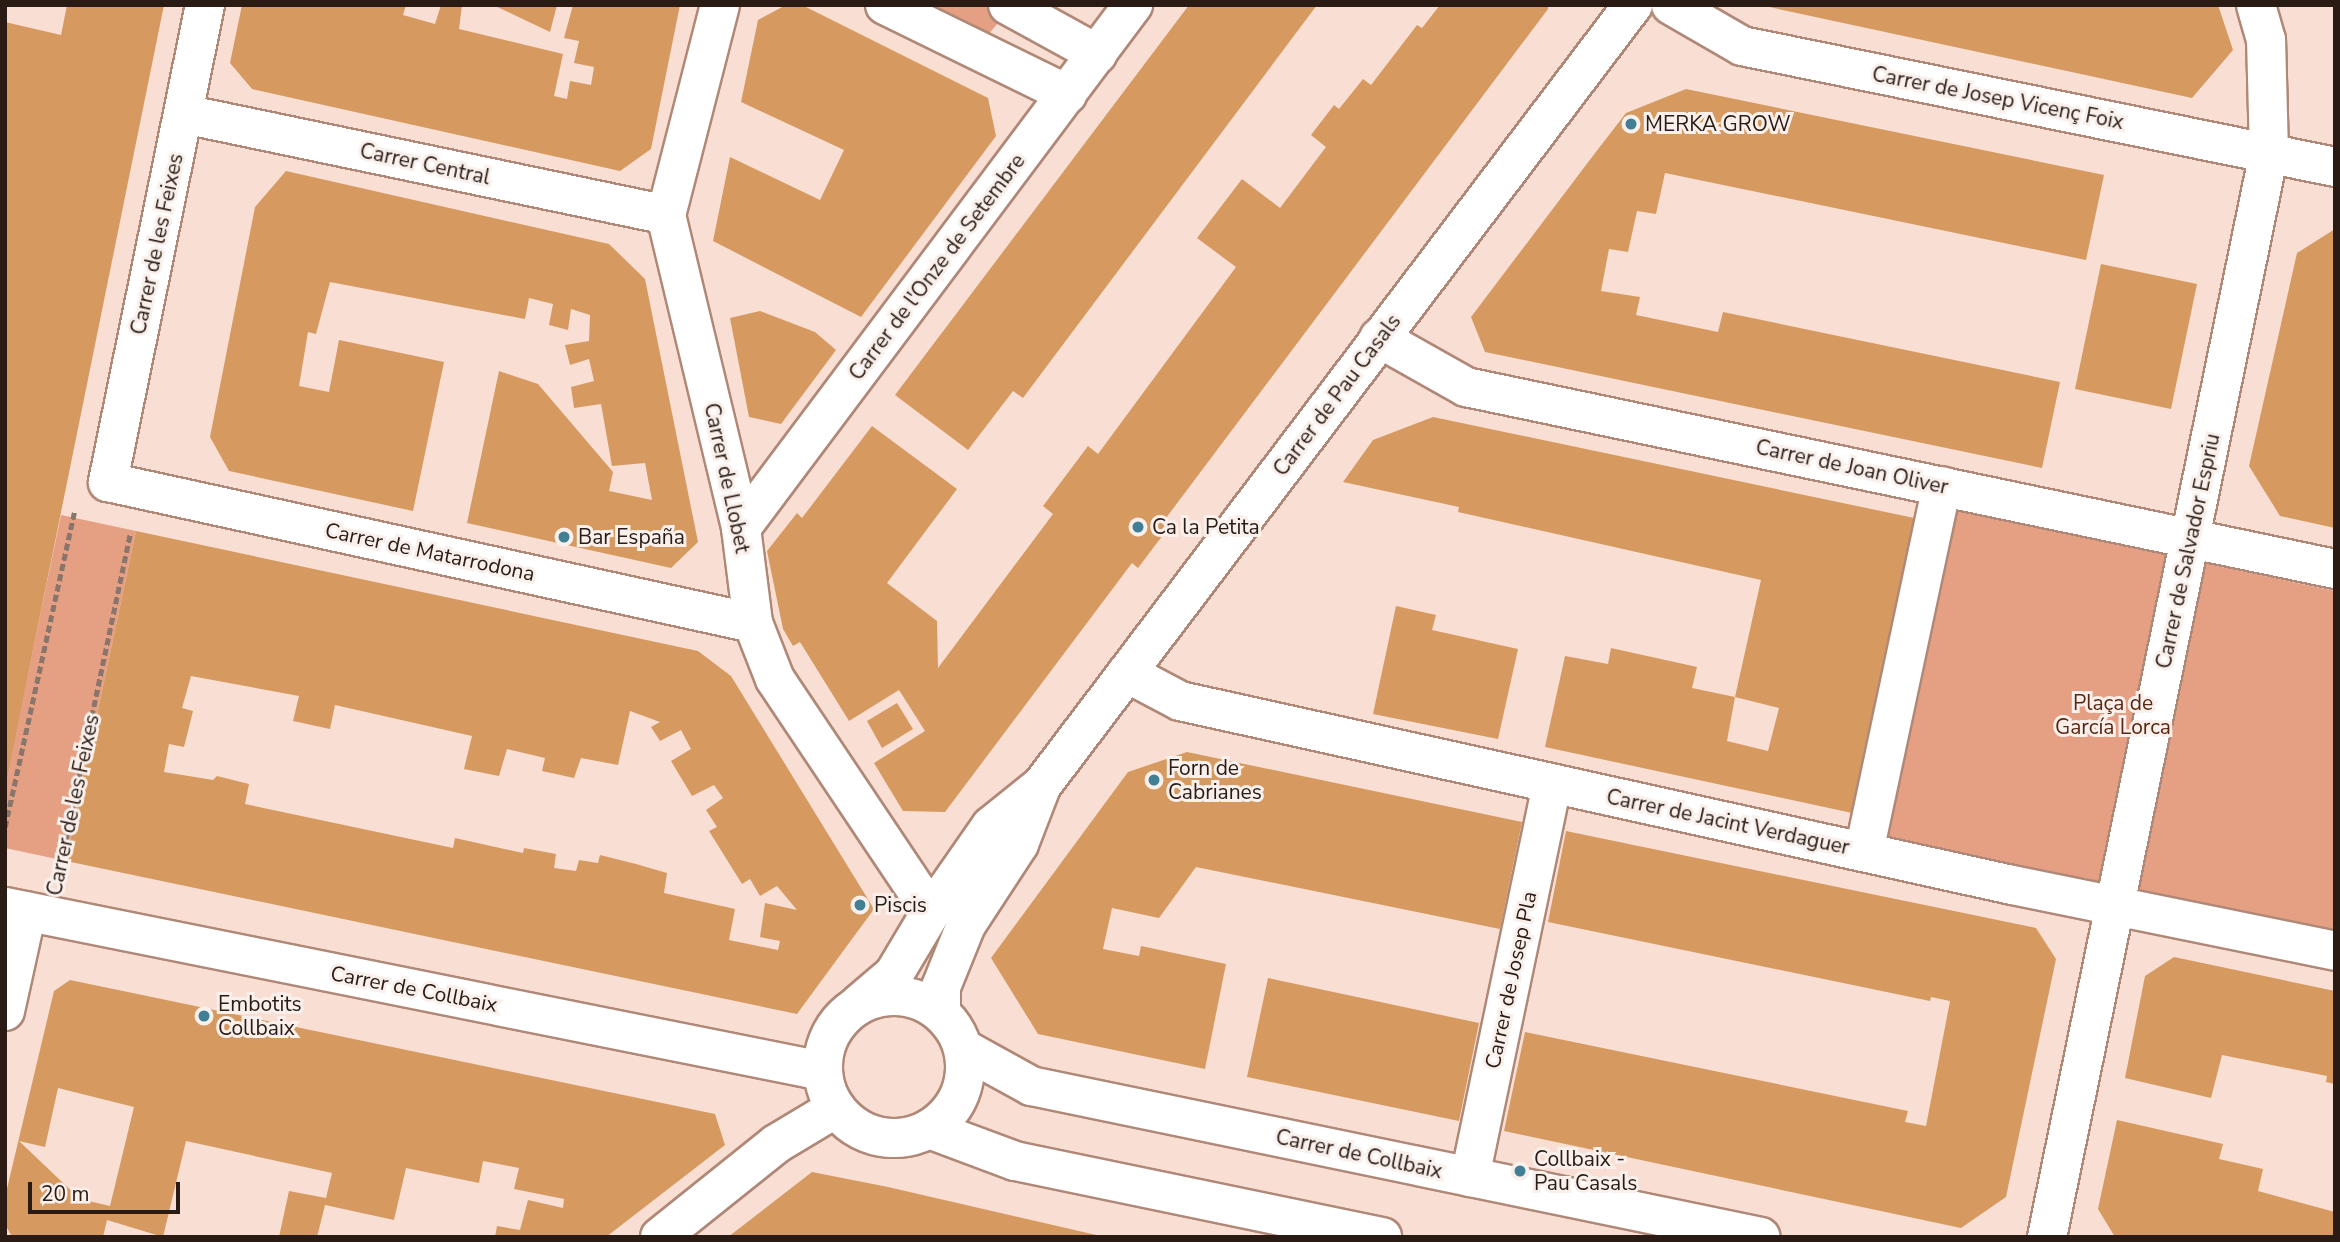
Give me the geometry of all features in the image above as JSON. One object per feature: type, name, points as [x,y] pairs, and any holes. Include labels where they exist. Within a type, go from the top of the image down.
[{"type":"street","name":"Carrer de les Feixes","points":[[124,485],[184,114],[205,5]]},
{"type":"street","name":"Carrer de Llobet","points":[[720,5],[666,215],[741,528],[753,623],[775,679],[931,912]]},
{"type":"street","points":[[885,5],[1067,94]]},
{"type":"street","points":[[1008,5],[1097,54]]},
{"type":"street","name":"Carrer de l'Onze de Setembre","points":[[741,528],[1133,5]]},
{"type":"street","name":"Carrer de Pau Casals","points":[[859,1004],[894,974],[931,912],[991,825],[1042,785],[1633,5]]},
{"type":"street","name":"Carrer de Josep Vicenç Foix","points":[[1671,5],[1742,46],[2335,167]]},
{"type":"street","name":"Carrer de Salvador Espriu","points":[[2047,1237],[2269,153],[2266,40],[2256,5]]},
{"type":"street","name":"Carrer Central","points":[[184,114],[666,215]]},
{"type":"street","name":"Carrer de Joan Oliver","points":[[1379,338],[1466,387],[2335,569]]},
{"type":"street","name":"Carrer de Matarrodona","points":[[124,485],[753,623]]},
{"type":"street","points":[[1864,852],[1942,486]]},
{"type":"street","name":"Carrer de Jacint Verdaguer","points":[[1127,673],[1180,701],[1864,852],[2335,951]]},
{"type":"street","name":"Carrer de Josep Pla","points":[[1471,1177],[1552,783]]},
{"type":"street","name":"Carrer de Pau Casals","points":[[941,1013],[941,987],[966,925],[1019,844],[1042,785]]},
{"type":"street","points":[[5,1012],[27,911]]},
{"type":"street","name":"Carrer de Collbaix","points":[[27,911],[822,1070]]},
{"type":"street","points":[[901,996],[941,1013],[964,1049],[960,1095],[929,1129],[904,1137],[879,1137],[855,1126],[836,1108],[822,1070],[831,1032],[859,1004],[901,996]]},
{"type":"street","name":"Carrer de Collbaix","points":[[964,1049],[1031,1086],[1761,1237]]},
{"type":"street","points":[[660,1237],[776,1144],[836,1108]]},
{"type":"street","points":[[929,1129],[1015,1161],[1382,1237]]},
{"type":"path","name":"Carrer de les Feixes","points":[[27,911],[124,485]]},
{"type":"path","points":[[5,827],[75,508]]},
{"type":"green space","points":[[916,5],[1013,5],[982,42]]},
{"type":"green space","name":"Plaça de García Lorca","points":[[1951,510],[2335,591],[2335,933],[1883,839]]},
{"type":"green space","points":[[61,515],[136,531],[66,861],[5,848],[5,784]]},
{"type":"building","points":[[67,5],[164,5],[7,778],[5,22],[61,35]]},
{"type":"building","points":[[242,5],[406,5],[403,15],[435,24],[441,5],[462,5],[459,29],[563,54],[554,96],[567,99],[570,81],[591,85],[594,67],[574,63],[579,41],[564,38],[573,5],[680,5],[651,149],[620,171],[252,89],[230,63]]},
{"type":"building","points":[[493,5],[557,5],[550,32]]},
{"type":"building","points":[[786,5],[802,5],[988,98],[996,136],[861,317],[713,241],[730,157],[820,200],[844,150],[741,102],[758,20]]},
{"type":"building","points":[[1189,5],[1317,5],[1023,398],[1013,391],[968,450],[895,395]]},
{"type":"building","points":[[1440,5],[1548,5],[1548,9],[1166,518],[1172,523],[1138,568],[1132,563],[945,812],[903,811],[874,763],[925,731],[899,690],[849,721],[800,642],[793,646],[783,629],[767,551],[797,513],[802,518],[872,426],[957,489],[887,583],[937,621],[938,668],[1053,514],[1043,506],[1088,446],[1098,454],[1236,267],[1197,238],[1242,179],[1280,208],[1326,147],[1311,135],[1334,105],[1339,109],[1363,79],[1371,85],[1417,25],[1422,28]]},
{"type":"building","points":[[1760,5],[2218,5],[2233,50],[2192,98]]},
{"type":"building","points":[[1686,89],[2104,175],[2086,260],[1665,173],[1656,214],[1637,211],[1628,252],[1609,249],[1601,291],[1640,297],[1636,315],[1718,332],[1723,312],[2060,382],[2042,468],[1485,352],[1471,317],[1592,157],[1626,113]]},
{"type":"building","points":[[286,171],[609,244],[645,279],[698,542],[671,568],[467,523],[499,371],[538,384],[613,472],[609,491],[652,500],[645,463],[612,466],[601,404],[574,408],[571,387],[594,381],[589,359],[570,365],[565,345],[589,341],[590,315],[571,309],[568,330],[549,325],[553,304],[529,298],[525,319],[330,282],[316,334],[308,332],[299,386],[329,392],[339,340],[444,362],[413,511],[229,471],[210,437],[255,207]]},
{"type":"building","points":[[2335,229],[2335,528],[2280,516],[2249,466],[2297,253]]},
{"type":"building","points":[[2101,264],[2197,284],[2171,409],[2075,389]]},
{"type":"building","points":[[760,311],[815,332],[836,350],[781,424],[749,417],[730,318]]},
{"type":"building","points":[[1433,417],[1919,519],[1852,813],[1545,747],[1565,656],[1608,664],[1611,648],[1697,667],[1692,688],[1735,697],[1761,580],[1458,512],[1459,507],[1343,482],[1373,440]],"holes":[[[1735,697],[1779,708],[1768,751],[1727,741]]]},
{"type":"building","points":[[136,531],[698,651],[731,676],[874,909],[797,1014],[66,861]],"holes":[[[191,676],[299,696],[293,721],[330,729],[335,705],[472,736],[464,769],[499,776],[507,749],[545,758],[542,771],[574,778],[581,758],[618,765],[630,711],[660,722],[651,727],[660,741],[681,730],[691,749],[671,761],[692,796],[714,785],[723,798],[706,810],[717,827],[709,831],[742,884],[750,879],[760,896],[777,886],[797,910],[765,903],[760,937],[780,941],[778,950],[729,940],[735,909],[664,893],[667,873],[636,864],[600,855],[598,863],[579,860],[576,871],[554,868],[556,854],[524,848],[523,853],[455,838],[453,848],[245,804],[249,784],[217,776],[213,780],[164,772],[169,744],[184,747],[193,711],[182,708]]]},
{"type":"building","points":[[1396,606],[1436,615],[1432,630],[1518,649],[1498,739],[1373,714]]},
{"type":"building","points":[[897,703],[913,729],[882,748],[867,721]]},
{"type":"building","points":[[1187,752],[1522,822],[1500,929],[1196,867],[1159,918],[1112,908],[1103,949],[1139,956],[1141,946],[1226,964],[1205,1069],[1038,1034],[991,958],[1128,772]]},
{"type":"building","points":[[1566,831],[2036,928],[2056,959],[2006,1197],[1961,1228],[1504,1131],[1525,1032],[1908,1111],[1905,1122],[1926,1126],[1950,1001],[1931,997],[1930,1001],[1548,922]]},
{"type":"building","points":[[2174,957],[2335,991],[2335,1084],[2326,1082],[2327,1076],[2222,1055],[2211,1098],[2125,1078],[2145,976]]},
{"type":"building","points":[[1268,978],[1479,1023],[1459,1121],[1247,1077]]},
{"type":"building","points":[[70,980],[715,1114],[725,1145],[606,1237],[495,1237],[497,1226],[520,1230],[528,1200],[563,1208],[564,1199],[514,1189],[519,1168],[483,1161],[479,1183],[406,1168],[394,1220],[325,1205],[317,1237],[279,1237],[289,1191],[326,1198],[332,1173],[186,1141],[163,1237],[107,1220],[103,1237],[12,1237],[5,1224],[5,1197],[54,991]],"holes":[[[58,1088],[134,1107],[110,1206],[80,1199],[19,1141],[45,1147]]]},
{"type":"building","points":[[2117,1120],[2223,1144],[2219,1159],[2263,1169],[2258,1191],[2335,1212],[2335,1237],[2115,1237],[2098,1209]]},
{"type":"building","points":[[812,1172],[888,1187],[1105,1237],[728,1237]]},
{"type":"place","name":"MERKA GROW","points":[[1631,124]]},
{"type":"place","name":"Ca la Petita","points":[[1138,527]]},
{"type":"place","name":"Bar España","points":[[564,537]]},
{"type":"place","name":"Forn de Cabrianes","points":[[1154,780]]},
{"type":"place","name":"Piscis","points":[[860,905]]},
{"type":"place","name":"Embotits Collbaix","points":[[204,1016]]},
{"type":"place","name":"Collbaix - Pau Casals","points":[[1520,1171]]}]
